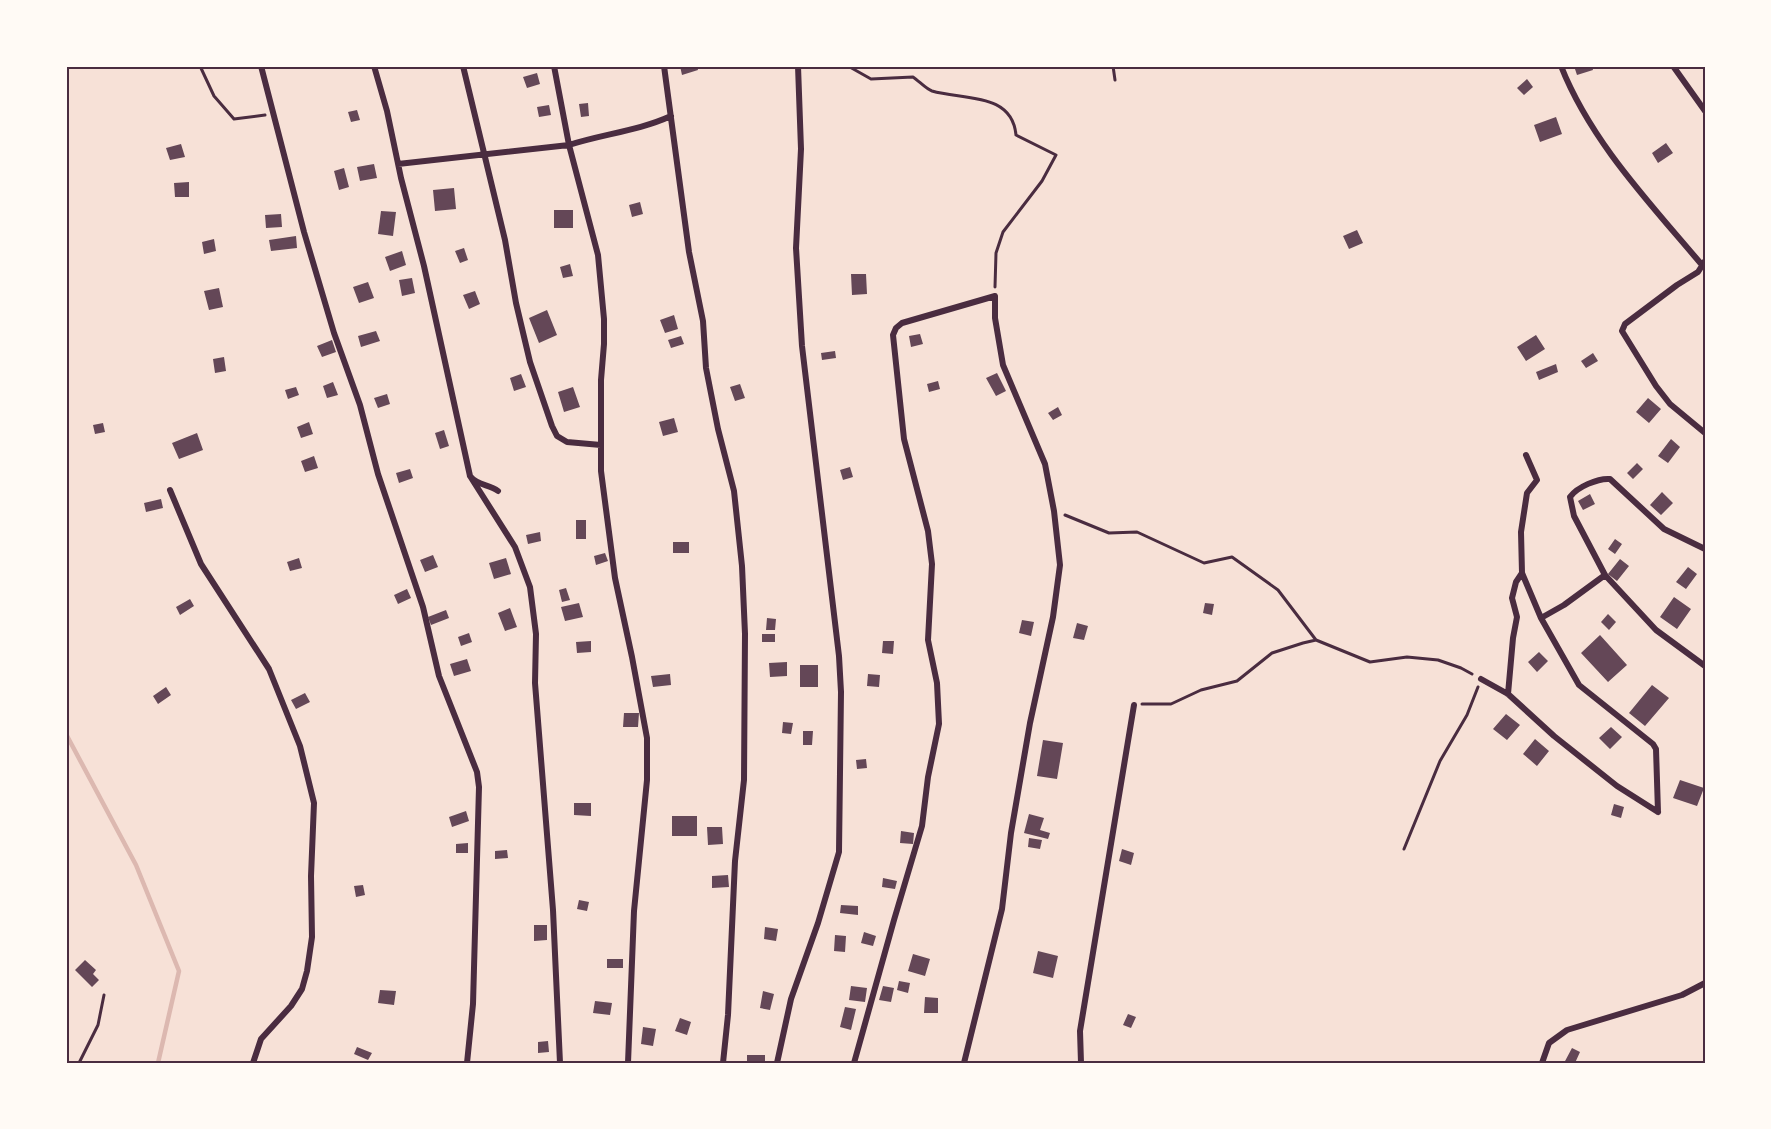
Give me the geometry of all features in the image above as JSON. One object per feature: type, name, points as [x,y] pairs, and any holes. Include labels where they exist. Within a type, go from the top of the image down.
[{"type":"street","points":[[261,66],[334,333],[360,405],[378,474],[423,607],[439,676],[477,772],[479,787],[473,1004],[467,1063]]},
{"type":"street","points":[[374,66],[424,267],[470,476],[514,547],[530,587],[536,634],[535,683],[553,910],[560,1063]]},
{"type":"street","points":[[463,66],[505,240],[518,313],[530,362],[552,426],[557,436],[567,442],[601,445]]},
{"type":"street","points":[[554,66],[569,145],[598,255],[604,336],[601,380],[601,471],[615,578],[635,668],[647,738],[647,780],[634,911],[628,1063]]},
{"type":"street","points":[[664,66],[689,252],[703,321],[706,368],[734,491],[742,566],[745,634],[744,780],[735,861],[728,1015],[723,1063]]},
{"type":"street","points":[[777,1063],[791,999],[818,923],[838,852],[840,793],[839,656],[802,346],[796,248],[801,149],[798,66]]},
{"type":"street","points":[[1561,66],[1569,87],[1599,138],[1622,170],[1704,263],[1698,272],[1625,324],[1622,331],[1656,386],[1670,404],[1705,433]]},
{"type":"street","points":[[1673,66],[1705,111]]},
{"type":"street","points":[[398,164],[425,159],[569,145],[649,126],[671,116]]},
{"type":"street","points":[[854,1063],[922,826],[928,777],[939,724],[937,683],[928,640],[932,564],[928,531],[904,439],[893,335],[902,323],[995,296],[995,318],[1003,365],[1045,464],[1054,511],[1060,565],[1053,617],[1030,723],[1017,800],[1002,909],[964,1063]]},
{"type":"street","points":[[1481,679],[1508,694],[1554,736],[1617,786],[1658,812],[1656,749],[1653,744],[1579,685],[1541,618],[1522,573],[1521,532],[1527,493],[1537,480],[1526,455]]},
{"type":"street","points":[[470,476],[474,482],[498,491]]},
{"type":"street","points":[[1705,549],[1664,529],[1610,479],[1599,480],[1570,497],[1574,516],[1605,575],[1656,630],[1705,666]]},
{"type":"street","points":[[170,490],[201,564],[269,669],[300,747],[314,803],[311,876],[312,937],[307,971],[302,989],[291,1006],[261,1039],[253,1063]]},
{"type":"street","points":[[1508,694],[1517,617],[1512,598],[1516,582],[1522,573]]},
{"type":"street","points":[[1541,618],[1564,605],[1605,575]]},
{"type":"street","points":[[1081,1063],[1080,1031],[1134,705]]},
{"type":"street","points":[[1542,1063],[1549,1043],[1567,1029],[1682,995],[1705,984]]},
{"type":"path","points":[[200,66],[214,96],[234,119],[273,114]]},
{"type":"path","points":[[848,66],[871,79],[913,77],[931,90],[974,96],[1005,110],[1015,122],[1016,135],[1056,155],[1042,181],[1003,232],[996,253],[995,296]]},
{"type":"path","points":[[1113,66],[1115,80]]},
{"type":"path","points":[[1054,511],[1109,533],[1137,532],[1204,563],[1232,557],[1278,590],[1316,640],[1370,662],[1407,657],[1438,660],[1461,668],[1481,679],[1467,715],[1440,761],[1404,849]]},
{"type":"path","points":[[1134,705],[1171,704],[1201,690],[1237,681],[1272,653],[1316,640]]},
{"type":"path","points":[[79,1063],[98,1025],[104,995]]},
{"type":"building","points":[[680,66],[697,66],[698,70],[682,75]]},
{"type":"building","points":[[1574,66],[1592,66],[1593,70],[1577,75]]},
{"type":"building","points":[[537,73],[540,84],[527,88],[523,77]]},
{"type":"building","points":[[1527,79],[1533,87],[1524,95],[1517,88]]},
{"type":"building","points":[[588,103],[589,116],[581,117],[579,104]]},
{"type":"building","points":[[549,105],[551,115],[539,117],[537,107]]},
{"type":"building","points":[[357,110],[360,120],[351,122],[348,112]]},
{"type":"building","points":[[1556,117],[1562,134],[1540,142],[1534,125]]},
{"type":"building","points":[[1666,143],[1673,153],[1658,163],[1652,153]]},
{"type":"building","points":[[181,144],[185,157],[170,160],[166,148]]},
{"type":"building","points":[[374,164],[377,178],[360,181],[357,167]]},
{"type":"building","points":[[344,168],[349,187],[339,190],[334,171]]},
{"type":"building","points":[[189,182],[189,197],[175,197],[174,183]]},
{"type":"building","points":[[454,188],[456,209],[435,211],[433,190]]},
{"type":"building","points":[[640,202],[643,214],[632,217],[629,205]]},
{"type":"building","points":[[554,210],[573,210],[573,228],[554,228]]},
{"type":"building","points":[[381,211],[396,212],[393,236],[378,234]]},
{"type":"building","points":[[281,214],[282,227],[266,228],[265,215]]},
{"type":"building","points":[[1357,230],[1363,243],[1349,249],[1343,236]]},
{"type":"building","points":[[296,236],[297,248],[271,251],[269,240]]},
{"type":"building","points":[[214,239],[216,251],[204,254],[202,242]]},
{"type":"building","points":[[464,248],[468,260],[460,263],[455,251]]},
{"type":"building","points":[[402,251],[406,265],[390,271],[385,257]]},
{"type":"building","points":[[570,264],[573,276],[563,278],[560,267]]},
{"type":"building","points":[[851,274],[866,274],[867,294],[852,295]]},
{"type":"building","points":[[412,278],[415,293],[402,296],[399,280]]},
{"type":"building","points":[[368,282],[374,298],[359,303],[353,287]]},
{"type":"building","points":[[219,288],[223,307],[209,310],[204,291]]},
{"type":"building","points":[[475,291],[480,304],[469,309],[463,295]]},
{"type":"building","points":[[547,310],[557,335],[539,343],[529,318]]},
{"type":"building","points":[[674,315],[678,329],[665,333],[660,320]]},
{"type":"building","points":[[376,331],[380,341],[361,347],[358,336]]},
{"type":"building","points":[[920,334],[923,344],[911,347],[909,336]]},
{"type":"building","points":[[1536,335],[1545,349],[1526,361],[1517,347]]},
{"type":"building","points":[[681,336],[684,344],[671,348],[668,340]]},
{"type":"building","points":[[332,340],[336,352],[322,357],[317,346]]},
{"type":"building","points":[[835,351],[836,358],[822,360],[821,353]]},
{"type":"building","points":[[1593,353],[1598,361],[1586,368],[1581,361]]},
{"type":"building","points":[[224,357],[226,371],[215,373],[213,359]]},
{"type":"building","points":[[1556,364],[1558,372],[1539,380],[1536,372]]},
{"type":"building","points":[[997,373],[1006,391],[996,396],[986,378]]},
{"type":"building","points":[[521,374],[526,387],[514,391],[510,378]]},
{"type":"building","points":[[938,381],[940,389],[929,392],[927,384]]},
{"type":"building","points":[[333,382],[338,395],[327,398],[323,386]]},
{"type":"building","points":[[740,384],[745,398],[735,401],[730,387]]},
{"type":"building","points":[[296,387],[299,395],[288,399],[285,390]]},
{"type":"building","points":[[573,387],[580,407],[564,412],[558,392]]},
{"type":"building","points":[[387,394],[390,404],[378,408],[374,398]]},
{"type":"building","points":[[1648,398],[1661,409],[1649,423],[1636,412]]},
{"type":"building","points":[[1058,407],[1062,415],[1053,420],[1048,413]]},
{"type":"building","points":[[674,418],[678,432],[663,436],[659,422]]},
{"type":"building","points":[[309,422],[313,434],[301,438],[297,427]]},
{"type":"building","points":[[103,423],[105,432],[95,434],[93,425]]},
{"type":"building","points":[[444,430],[449,446],[440,449],[435,433]]},
{"type":"building","points":[[197,433],[203,450],[179,459],[172,443]]},
{"type":"building","points":[[1671,439],[1680,447],[1668,463],[1658,456]]},
{"type":"building","points":[[314,456],[318,468],[305,472],[301,461]]},
{"type":"building","points":[[1637,463],[1643,469],[1633,479],[1627,473]]},
{"type":"building","points":[[850,467],[853,477],[843,480],[840,470]]},
{"type":"building","points":[[410,469],[413,478],[399,483],[396,473]]},
{"type":"building","points":[[1662,492],[1673,503],[1661,515],[1650,505]]},
{"type":"building","points":[[1590,494],[1595,504],[1583,510],[1578,501]]},
{"type":"building","points":[[161,499],[163,508],[146,512],[144,503]]},
{"type":"building","points":[[576,520],[586,520],[586,539],[576,539]]},
{"type":"building","points":[[540,532],[541,541],[528,544],[526,535]]},
{"type":"building","points":[[1615,539],[1622,544],[1615,554],[1608,549]]},
{"type":"building","points":[[673,542],[689,542],[689,553],[673,553]]},
{"type":"building","points":[[605,553],[608,561],[596,565],[594,556]]},
{"type":"building","points":[[433,555],[438,567],[425,572],[420,560]]},
{"type":"building","points":[[299,558],[302,568],[290,571],[287,562]]},
{"type":"building","points":[[506,558],[511,574],[494,579],[489,563]]},
{"type":"building","points":[[1620,559],[1629,566],[1617,581],[1608,574]]},
{"type":"building","points":[[1688,567],[1697,574],[1686,589],[1676,582]]},
{"type":"building","points":[[566,588],[570,600],[562,602],[559,590]]},
{"type":"building","points":[[407,589],[411,598],[398,604],[394,595]]},
{"type":"building","points":[[1674,597],[1691,609],[1677,629],[1660,617]]},
{"type":"building","points":[[190,599],[194,606],[180,615],[176,607]]},
{"type":"building","points":[[579,603],[583,617],[565,621],[561,607]]},
{"type":"building","points":[[1205,603],[1214,604],[1212,615],[1203,613]]},
{"type":"building","points":[[510,608],[517,627],[505,631],[498,613]]},
{"type":"building","points":[[446,610],[449,618],[431,625],[428,617]]},
{"type":"building","points":[[1608,614],[1616,622],[1609,630],[1601,622]]},
{"type":"building","points":[[767,618],[776,619],[775,630],[766,630]]},
{"type":"building","points":[[1022,620],[1034,622],[1031,636],[1019,633]]},
{"type":"building","points":[[1077,623],[1088,626],[1084,640],[1073,638]]},
{"type":"building","points":[[469,633],[472,642],[461,646],[458,637]]},
{"type":"building","points":[[762,634],[775,634],[775,642],[762,642]]},
{"type":"building","points":[[1600,635],[1627,665],[1608,682],[1581,653]]},
{"type":"building","points":[[591,641],[591,652],[577,653],[576,642]]},
{"type":"building","points":[[883,641],[894,641],[893,654],[882,653]]},
{"type":"building","points":[[1539,652],[1548,661],[1537,672],[1528,662]]},
{"type":"building","points":[[467,659],[471,671],[454,676],[450,664]]},
{"type":"building","points":[[787,662],[787,676],[770,677],[769,663]]},
{"type":"building","points":[[800,665],[818,665],[818,687],[800,687]]},
{"type":"building","points":[[670,674],[671,685],[653,687],[651,676]]},
{"type":"building","points":[[868,674],[880,675],[879,687],[867,686]]},
{"type":"building","points":[[1652,685],[1669,698],[1645,726],[1629,713]]},
{"type":"building","points":[[166,687],[171,695],[158,704],[153,696]]},
{"type":"building","points":[[305,693],[310,702],[296,709],[291,700]]},
{"type":"building","points":[[624,713],[639,713],[638,727],[623,727]]},
{"type":"building","points":[[1506,714],[1520,725],[1507,740],[1493,729]]},
{"type":"building","points":[[783,722],[793,723],[791,734],[782,733]]},
{"type":"building","points":[[1611,727],[1622,737],[1610,749],[1599,738]]},
{"type":"building","points":[[803,731],[813,731],[812,745],[803,745]]},
{"type":"building","points":[[1535,739],[1549,751],[1537,766],[1523,754]]},
{"type":"building","points":[[1043,740],[1063,743],[1057,779],[1037,776]]},
{"type":"building","points":[[866,759],[867,768],[857,769],[856,760]]},
{"type":"building","points":[[1680,780],[1704,788],[1697,806],[1673,798]]},
{"type":"building","points":[[574,803],[591,803],[591,816],[574,815]]},
{"type":"building","points":[[1614,804],[1624,807],[1621,818],[1611,815]]},
{"type":"building","points":[[466,811],[469,821],[452,827],[449,817]]},
{"type":"building","points":[[1029,814],[1044,818],[1040,830],[1050,833],[1048,839],[1024,833]]},
{"type":"building","points":[[672,816],[697,816],[697,836],[672,836]]},
{"type":"building","points":[[707,827],[722,827],[723,844],[708,845]]},
{"type":"building","points":[[901,831],[914,833],[913,844],[900,843]]},
{"type":"building","points":[[1029,838],[1042,840],[1040,849],[1028,847]]},
{"type":"building","points":[[468,843],[468,853],[456,853],[456,844]]},
{"type":"building","points":[[1122,849],[1134,853],[1131,865],[1119,861]]},
{"type":"building","points":[[507,850],[508,858],[495,859],[495,851]]},
{"type":"building","points":[[728,875],[729,887],[712,888],[712,876]]},
{"type":"building","points":[[883,878],[897,881],[895,889],[882,887]]},
{"type":"building","points":[[363,885],[365,895],[356,897],[354,886]]},
{"type":"building","points":[[579,900],[589,902],[587,911],[577,909]]},
{"type":"building","points":[[841,905],[858,906],[858,915],[840,913]]},
{"type":"building","points":[[534,925],[547,925],[547,940],[534,941]]},
{"type":"building","points":[[765,927],[778,929],[776,941],[764,939]]},
{"type":"building","points":[[864,932],[876,936],[873,946],[861,943]]},
{"type":"building","points":[[835,935],[846,936],[845,952],[834,951]]},
{"type":"building","points":[[1038,951],[1058,956],[1053,978],[1033,973]]},
{"type":"building","points":[[913,954],[930,959],[925,976],[908,971]]},
{"type":"building","points":[[607,959],[623,959],[623,968],[607,968]]},
{"type":"building","points":[[85,960],[96,970],[93,974],[99,980],[92,987],[75,970]]},
{"type":"building","points":[[899,981],[910,983],[908,993],[897,990]]},
{"type":"building","points":[[851,986],[867,988],[865,1002],[849,1000]]},
{"type":"building","points":[[883,986],[894,988],[891,1002],[879,1000]]},
{"type":"building","points":[[380,990],[396,991],[394,1005],[378,1003]]},
{"type":"building","points":[[763,991],[774,994],[770,1010],[760,1008]]},
{"type":"building","points":[[925,997],[938,998],[938,1013],[924,1013]]},
{"type":"building","points":[[595,1001],[612,1003],[610,1015],[593,1013]]},
{"type":"building","points":[[845,1007],[856,1009],[851,1030],[840,1027]]},
{"type":"building","points":[[1128,1014],[1136,1017],[1131,1028],[1123,1025]]},
{"type":"building","points":[[680,1018],[691,1022],[687,1035],[675,1031]]},
{"type":"building","points":[[643,1027],[656,1029],[653,1046],[641,1044]]},
{"type":"building","points":[[548,1041],[549,1052],[538,1053],[538,1042]]},
{"type":"building","points":[[357,1047],[372,1053],[368,1060],[354,1054]]},
{"type":"building","points":[[1572,1048],[1580,1052],[1575,1063],[1564,1063]]},
{"type":"building","points":[[747,1055],[765,1055],[765,1063],[747,1063]]},
{"type":"waterway","points":[[66,734],[136,865],[179,971],[158,1063]]}]
